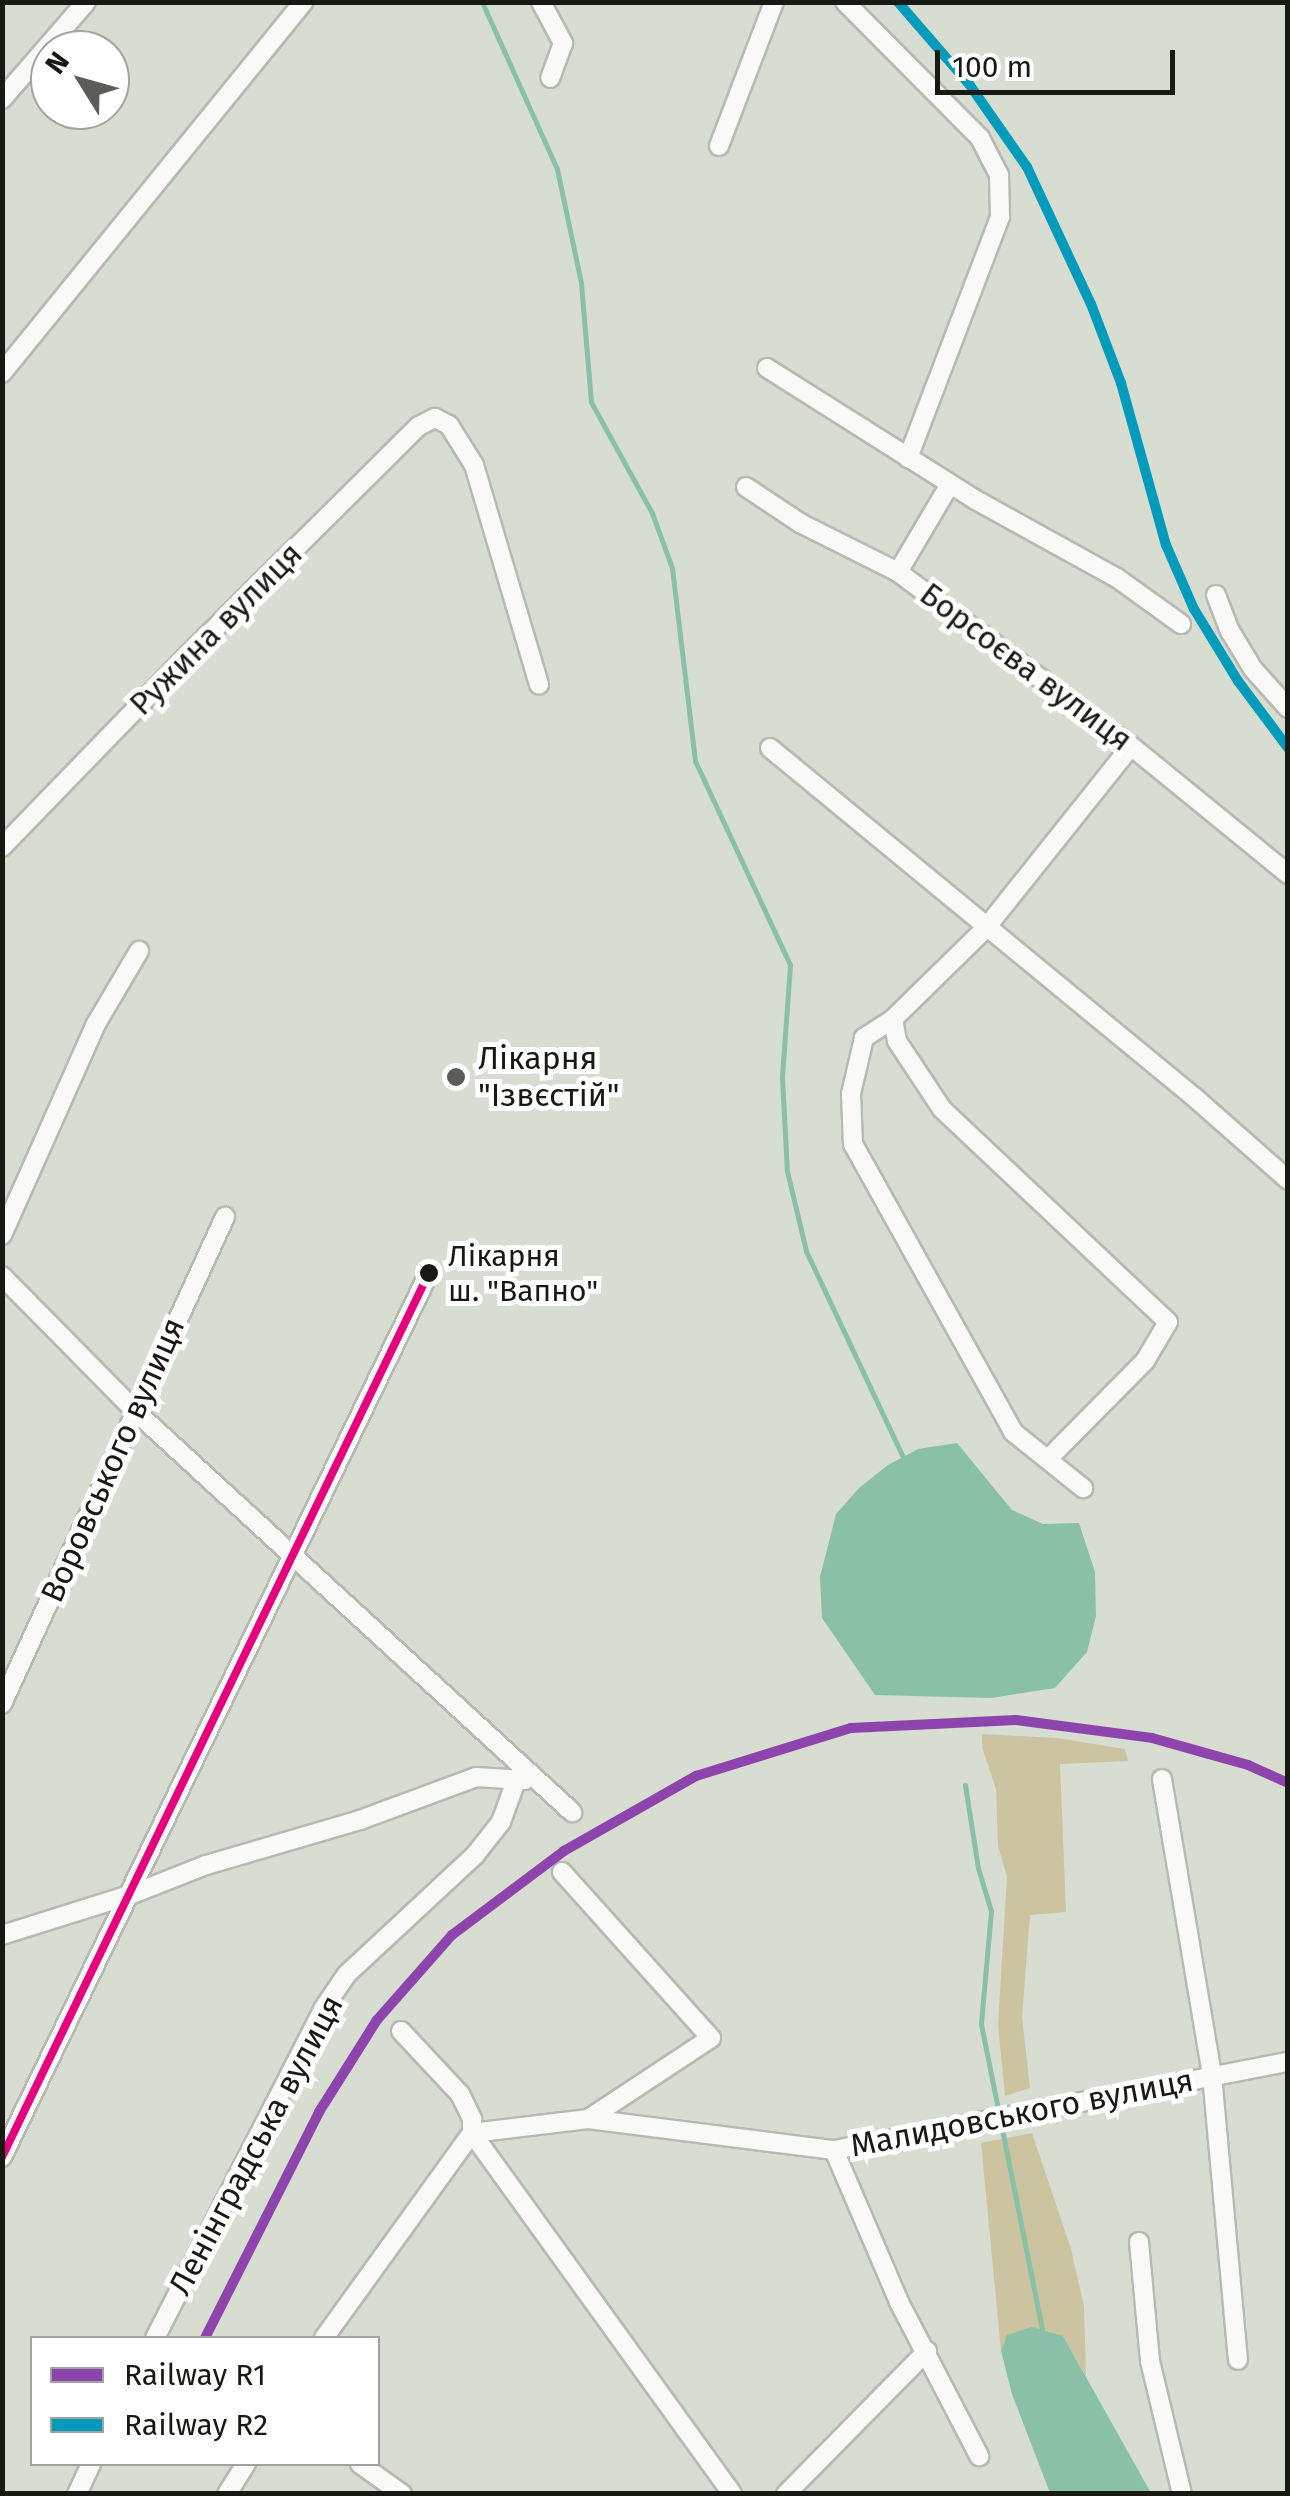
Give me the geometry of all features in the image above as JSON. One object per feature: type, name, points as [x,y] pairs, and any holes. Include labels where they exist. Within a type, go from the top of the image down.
[{"type":"street","points":[[2,99],[86,2]]},
{"type":"street","points":[[2,373],[303,2]]},
{"type":"street","points":[[542,2],[563,43],[550,78]]},
{"type":"street","points":[[718,146],[774,2]]},
{"type":"street","points":[[845,2],[980,138],[999,175],[1000,217],[908,458]]},
{"type":"street","points":[[767,368],[950,484],[1118,578],[1181,624]]},
{"type":"street","name":"Ружина вулиця","points":[[2,846],[418,426],[434,418],[449,424],[474,465],[539,686]]},
{"type":"street","points":[[898,572],[950,484]]},
{"type":"street","name":"Борсоєва вулиця","points":[[746,487],[800,523],[898,572],[1131,746],[1288,874]]},
{"type":"street","points":[[1216,595],[1230,631],[1253,669],[1288,708]]},
{"type":"street","points":[[1084,1488],[1013,1432],[853,1144],[851,1094],[864,1038],[894,1020],[984,928],[1131,746]]},
{"type":"street","points":[[770,748],[984,928],[1194,1096],[1288,1180]]},
{"type":"street","points":[[2,1235],[96,1024],[140,951]]},
{"type":"street","points":[[894,1020],[897,1041],[942,1109],[1168,1322],[1145,1361],[1048,1459]]},
{"type":"street","name":"Воровського вулиця","points":[[2,1704],[225,1217]]},
{"type":"street","points":[[2,2157],[429,1273]]},
{"type":"street","points":[[2,1276],[134,1410],[572,1812]]},
{"type":"street","points":[[2,1935],[130,1895],[206,1865],[360,1820],[476,1777],[516,1778],[544,1784]]},
{"type":"street","name":"Ленінградська вулиця","points":[[156,2336],[324,2010],[347,1974],[475,1855],[501,1822],[516,1778]]},
{"type":"street","points":[[1162,1779],[1212,2075],[1238,2360]]},
{"type":"street","points":[[562,1872],[711,2038],[588,2120]]},
{"type":"street","points":[[401,2030],[460,2094],[472,2119],[472,2133],[732,2494]]},
{"type":"street","name":"Малидовського вулиця","points":[[472,2133],[588,2120],[834,2150],[1288,2062]]},
{"type":"street","points":[[325,2336],[472,2133]]},
{"type":"street","points":[[834,2150],[899,2302],[979,2456]]},
{"type":"street","points":[[1138,2242],[1150,2361],[1182,2494]]},
{"type":"street","points":[[786,2494],[927,2352]]},
{"type":"street","points":[[76,2494],[90,2466]]},
{"type":"street","points":[[227,2494],[245,2466]]},
{"type":"street","points":[[363,2466],[402,2494]]},
{"type":"shaded area","points":[[957,1443],[1012,1510],[1043,1524],[1079,1523],[1095,1572],[1096,1616],[1087,1652],[1055,1688],[991,1698],[875,1695],[822,1618],[820,1577],[836,1514],[859,1488],[888,1465],[918,1449]]},
{"type":"shaded area","points":[[982,1734],[1057,1738],[1125,1749],[1128,1761],[1060,1764],[1066,1912],[1030,1915],[1022,2017],[1030,2088],[1005,2096],[998,2025],[1007,1877],[998,1846],[996,1789],[982,1747]]},
{"type":"shaded area","points":[[1032,2133],[1071,2249],[1084,2306],[1086,2376],[1063,2336],[1007,2335],[1001,2351],[981,2143]]},
{"type":"shaded area","points":[[1032,2327],[1063,2336],[1151,2493],[1050,2493],[1012,2394],[1001,2351],[1007,2335]]},
{"type":"waterway","points":[[482,2],[557,169],[581,283],[591,402],[652,513],[672,568],[695,761],[790,965],[782,1077],[787,1171],[806,1251],[905,1461]]},
{"type":"waterway","points":[[965,1785],[978,1868],[991,1911],[981,2024],[1043,2335]]},
{"type":"rail line","name":"R2","points":[[898,2],[969,84],[1027,167],[1091,304],[1121,383],[1166,545],[1194,609],[1238,681],[1288,748]]},
{"type":"rail line","name":"R1","points":[[206,2336],[319,2112],[377,2020],[452,1935],[564,1851],[696,1776],[851,1728],[1016,1720],[1152,1738],[1248,1765],[1288,1783]]},
{"type":"transit line","points":[[2,2157],[429,1273]]},
{"type":"place","name":"Лікарня \"Ізвєстій\"","points":[[456,1077]]},
{"type":"place","name":"Лікарня ш. \"Вапно\"","points":[[429,1273]]}]
